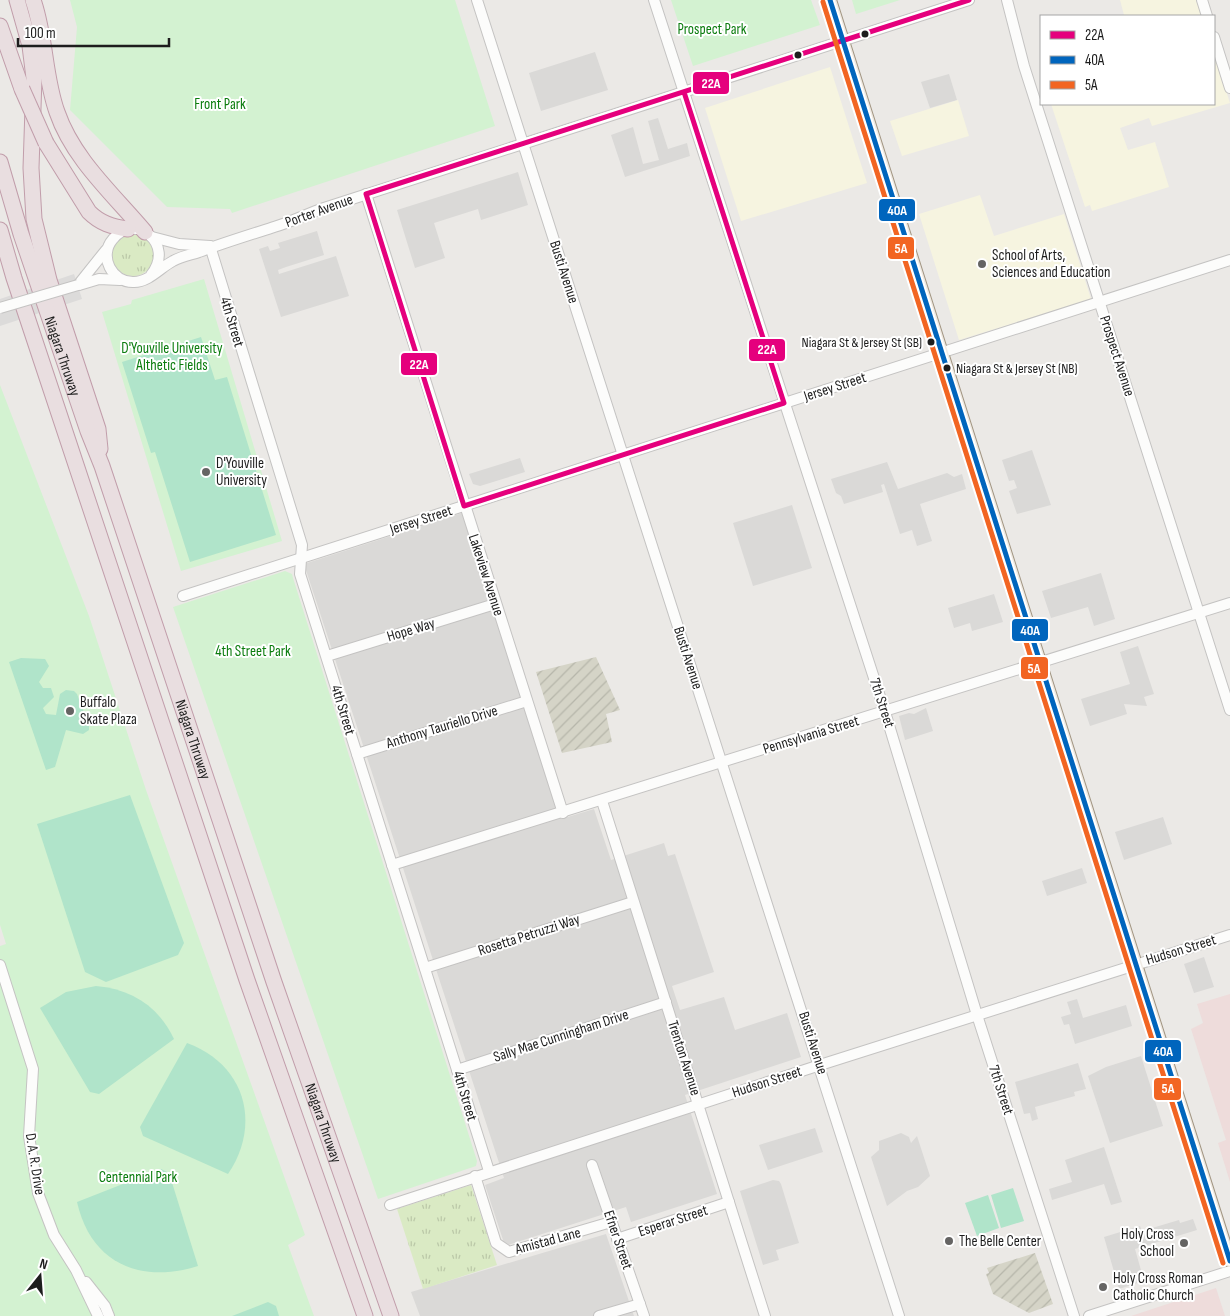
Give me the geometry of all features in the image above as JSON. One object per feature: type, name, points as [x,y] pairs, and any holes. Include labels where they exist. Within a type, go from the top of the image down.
[{"type":"highway","points":[[17,0],[28,38],[34,78],[32,168],[34,219],[49,280],[98,429],[102,466]]},
{"type":"highway","points":[[33,0],[43,37],[52,96],[64,131],[87,165],[149,234]]},
{"type":"highway","points":[[0,26],[22,89],[46,143],[89,212],[96,219],[109,226],[128,229]]},
{"type":"highway","name":"Niagara Thruway","points":[[0,162],[27,251],[88,431],[102,466],[274,982],[391,1316]]},
{"type":"highway","name":"Niagara Thruway","points":[[0,230],[14,278],[247,980],[365,1316]]},
{"type":"highway","points":[[0,255],[14,278]]},
{"type":"main road","points":[[830,0],[1138,964],[1230,1261]]},
{"type":"street","name":"Busti Avenue","points":[[477,0],[899,1316]]},
{"type":"street","name":"7th Street","points":[[654,0],[885,712],[978,1015],[1074,1316]]},
{"type":"street","name":"Porter Avenue","points":[[0,308],[108,278],[134,282],[151,275],[174,260],[210,246],[276,226],[522,142],[843,42],[969,0]]},
{"type":"street","name":"Prospect Avenue","points":[[1007,0],[1024,66],[1230,710]]},
{"type":"street","points":[[1202,0],[1207,15]]},
{"type":"street","points":[[1215,40],[1230,88]]},
{"type":"street","name":"Lakeview Avenue","points":[[366,194],[563,813]]},
{"type":"street","name":"Porter Avenue","points":[[128,229],[179,244],[210,246]]},
{"type":"street","points":[[78,285],[98,263],[108,246],[120,233],[128,229]]},
{"type":"street","points":[[149,234],[160,252],[159,261],[151,275]]},
{"type":"street","points":[[108,246],[108,263],[117,277],[124,281]]},
{"type":"street","name":"4th Street","points":[[210,246],[302,546],[300,574],[489,1171]]},
{"type":"street","name":"Jersey Street","points":[[183,596],[1230,260]]},
{"type":"street","name":"Pennsylvania Street","points":[[392,865],[602,801],[1230,603]]},
{"type":"street","name":"Hope Way","points":[[327,656],[495,604]]},
{"type":"street","name":"Anthony Tauriello Drive","points":[[357,754],[527,701]]},
{"type":"street","name":"Trenton Avenue","points":[[602,801],[765,1316]]},
{"type":"street","name":"Rosetta Petruzzi Way","points":[[425,968],[633,902]]},
{"type":"street","name":"Hudson Street","points":[[390,1205],[489,1171],[1230,935]]},
{"type":"street","name":"D. A. R. Drive","points":[[0,965],[33,1069],[28,1136],[37,1188],[54,1235],[76,1270],[98,1316]]},
{"type":"street","name":"Sally Mae Cunningham Drive","points":[[457,1070],[666,1002]]},
{"type":"street","name":"Efner Street","points":[[592,1165],[644,1316]]},
{"type":"street","name":"Amistad Lane","points":[[475,1176],[496,1243],[509,1252],[611,1222]]},
{"type":"street","name":"Esperar Street","points":[[617,1239],[728,1202]]},
{"type":"street","name":"D. A. R. Drive","points":[[76,1270],[95,1292],[109,1316]]},
{"type":"street","points":[[1089,1316],[1230,1271]]},
{"type":"street","points":[[599,1316],[640,1304]]},
{"type":"shaded area","points":[[1120,0],[1196,0],[1202,15],[1124,15]]},
{"type":"shaded area","points":[[595,52],[608,90],[541,111],[529,73]]},
{"type":"shaded area","points":[[1215,56],[1230,103],[1152,126],[1149,118],[1120,128],[1128,150],[1155,142],[1169,187],[1092,211],[1090,205],[1085,207],[1051,105],[1215,105]]},
{"type":"shaded area","points":[[830,67],[867,183],[741,221],[705,108]]},
{"type":"shaded area","points":[[949,74],[957,100],[930,108],[921,82]]},
{"type":"shaded area","points":[[958,100],[969,136],[902,156],[890,121]]},
{"type":"shaded area","points":[[658,118],[668,149],[687,143],[690,156],[625,177],[611,135],[633,127],[643,164],[659,160],[648,121]]},
{"type":"shaded area","points":[[518,172],[528,205],[481,220],[478,209],[434,223],[445,258],[415,268],[397,210]]},
{"type":"shaded area","points":[[980,195],[994,236],[1064,214],[1091,299],[959,340],[919,214]]},
{"type":"shaded area","points":[[317,231],[324,255],[278,270],[279,274],[336,256],[349,296],[281,317],[259,249],[268,246],[270,251],[280,248],[278,243]]},
{"type":"shaded area","points":[[1032,450],[1051,505],[1017,514],[1009,491],[1017,488],[1014,480],[1009,481],[1002,460]]},
{"type":"shaded area","points":[[520,458],[525,472],[480,486],[473,484],[469,474]]},
{"type":"shaded area","points":[[887,462],[898,489],[947,473],[954,477],[962,474],[966,489],[920,504],[932,541],[917,546],[912,530],[900,534],[884,484],[881,485],[883,492],[844,504],[841,496],[836,493],[831,479]]},
{"type":"shaded area","points":[[792,505],[812,568],[753,586],[733,523]]},
{"type":"shaded area","points":[[462,513],[561,819],[594,809],[611,860],[664,843],[668,856],[675,854],[714,972],[672,986],[680,1010],[724,997],[735,1030],[787,1013],[801,1057],[685,1095],[717,1194],[631,1222],[626,1207],[505,1246],[485,1185],[504,1178],[304,564]]},
{"type":"shaded area","points":[[1101,573],[1115,619],[1094,626],[1088,607],[1051,618],[1042,591]]},
{"type":"shaded area","points":[[994,594],[1003,622],[972,631],[970,623],[954,628],[948,608]]},
{"type":"shaded area","points":[[1138,646],[1154,694],[1144,697],[1147,706],[1124,704],[1127,714],[1090,726],[1081,699],[1130,684],[1120,652]]},
{"type":"shaded area","points":[[596,657],[620,710],[606,714],[612,742],[562,753],[536,672]]},
{"type":"shaded area","points":[[926,708],[933,731],[905,740],[899,716],[909,713],[914,714]]},
{"type":"shaded area","points":[[1163,817],[1172,844],[1124,860],[1115,832]]},
{"type":"shaded area","points":[[1082,868],[1087,883],[1047,896],[1042,881]]},
{"type":"shaded area","points":[[1204,957],[1214,987],[1194,993],[1184,964]]},
{"type":"shaded area","points":[[1230,994],[1230,1182],[1218,1143],[1226,1140],[1191,1029],[1203,1023],[1197,1004]]},
{"type":"shaded area","points":[[1077,999],[1083,1018],[1126,1005],[1132,1026],[1075,1044],[1069,1024],[1064,1025],[1061,1017],[1071,1014],[1067,1002]]},
{"type":"shaded area","points":[[1141,1056],[1163,1126],[1110,1143],[1088,1076],[1106,1067]]},
{"type":"shaded area","points":[[1078,1063],[1086,1089],[1074,1092],[1075,1096],[1035,1107],[1038,1119],[1032,1121],[1030,1113],[1024,1114],[1015,1082]]},
{"type":"shaded area","points":[[815,1128],[823,1152],[768,1170],[759,1145]]},
{"type":"shaded area","points":[[901,1133],[909,1137],[911,1143],[917,1136],[930,1176],[918,1187],[907,1191],[887,1206],[871,1157],[879,1150],[879,1141]]},
{"type":"shaded area","points":[[1104,1147],[1122,1202],[1111,1205],[1104,1184],[1052,1200],[1049,1189],[1072,1182],[1065,1160]]},
{"type":"shaded area","points":[[773,1180],[779,1181],[781,1184],[799,1243],[776,1250],[779,1260],[763,1265],[740,1191]]},
{"type":"shaded area","points":[[1193,1219],[1197,1230],[1135,1249],[1144,1281],[1119,1289],[1104,1237],[1140,1226],[1142,1231],[1179,1220],[1180,1223]]},
{"type":"shaded area","points":[[606,1234],[634,1316],[420,1316],[411,1292]]},
{"type":"shaded area","points":[[1035,1253],[1053,1304],[1029,1313],[993,1294],[986,1274],[989,1273],[987,1268]]},
{"type":"shaded area","points":[[1216,1288],[1225,1316],[1131,1316]]},
{"type":"green space","name":"Front Park","points":[[70,0],[455,0],[495,126],[232,213],[230,209],[167,207],[70,110],[77,27]]},
{"type":"green space","name":"Prospect Park","points":[[671,0],[811,0],[820,25],[693,66]]},
{"type":"green space","points":[[852,0],[900,0],[856,14]]},
{"type":"green space","points":[[129,234],[137,234],[148,240],[154,255],[148,270],[137,276],[129,276],[118,270],[112,259],[112,251],[118,240]]},
{"type":"green space","name":"D'Youville University Althetic Fields","points":[[204,279],[282,541],[181,571],[102,312],[131,304],[132,300]]},
{"type":"green space","name":"D'Youville University Althetic Fields","points":[[201,337],[215,380],[227,377],[276,535],[190,562],[155,452],[151,453],[122,362]]},
{"type":"green space","name":"Centennial Park","points":[[0,385],[89,616],[146,790],[305,1235],[288,1245],[314,1316],[0,1316],[0,946],[6,944],[0,925]]},
{"type":"green space","name":"4th Street Park","points":[[285,571],[292,574],[477,1161],[476,1166],[378,1199],[173,607]]},
{"type":"green space","name":"Buffalo Skate Plaza","points":[[21,658],[45,659],[49,666],[39,682],[43,688],[51,688],[54,697],[43,708],[46,714],[56,715],[60,694],[66,690],[74,691],[77,694],[89,726],[89,730],[83,734],[66,730],[55,767],[46,770],[9,662]]},
{"type":"green space","points":[[130,795],[184,943],[178,955],[106,982],[85,972],[37,824]]},
{"type":"green space","points":[[96,986],[121,991],[143,1002],[161,1018],[174,1039],[99,1094],[90,1092],[40,1008],[66,992]]},
{"type":"green space","points":[[187,1043],[207,1053],[223,1065],[234,1080],[242,1098],[245,1116],[244,1135],[238,1155],[228,1174],[143,1136],[140,1127]]},
{"type":"green space","points":[[161,1169],[169,1173],[198,1266],[177,1271],[157,1272],[138,1270],[121,1264],[106,1254],[94,1241],[84,1223],[77,1202]]},
{"type":"green space","points":[[471,1185],[497,1265],[423,1289],[397,1209]]},
{"type":"green space","points":[[1013,1188],[1024,1221],[1001,1228],[991,1195]]},
{"type":"green space","points":[[988,1195],[999,1228],[977,1236],[965,1203]]},
{"type":"green space","points":[[268,1302],[276,1306],[279,1316],[232,1316]]},
{"type":"pier","points":[[74,274],[82,299],[0,326],[0,299]]},
{"type":"transit line","name":"40A","points":[[830,0],[1230,1261]]},
{"type":"transit line","name":"22A","points":[[684,92],[784,403],[464,506],[366,194],[969,0]]},
{"type":"transit line","name":"5A","points":[[823,2],[1223,1263]]},
{"type":"place","name":"School of Arts, Sciences and Education","points":[[982,264]]},
{"type":"place","name":"Niagara St & Jersey St (SB)","points":[[931,342]]},
{"type":"place","name":"Niagara St & Jersey St (NB)","points":[[947,368]]},
{"type":"place","name":"D'Youville University","points":[[206,472]]},
{"type":"place","name":"Buffalo Skate Plaza","points":[[70,711]]},
{"type":"place","name":"The Belle Center","points":[[949,1241]]},
{"type":"place","name":"Holy Cross School","points":[[1184,1243]]},
{"type":"place","name":"Holy Cross Roman Catholic Church","points":[[1103,1287]]}]
